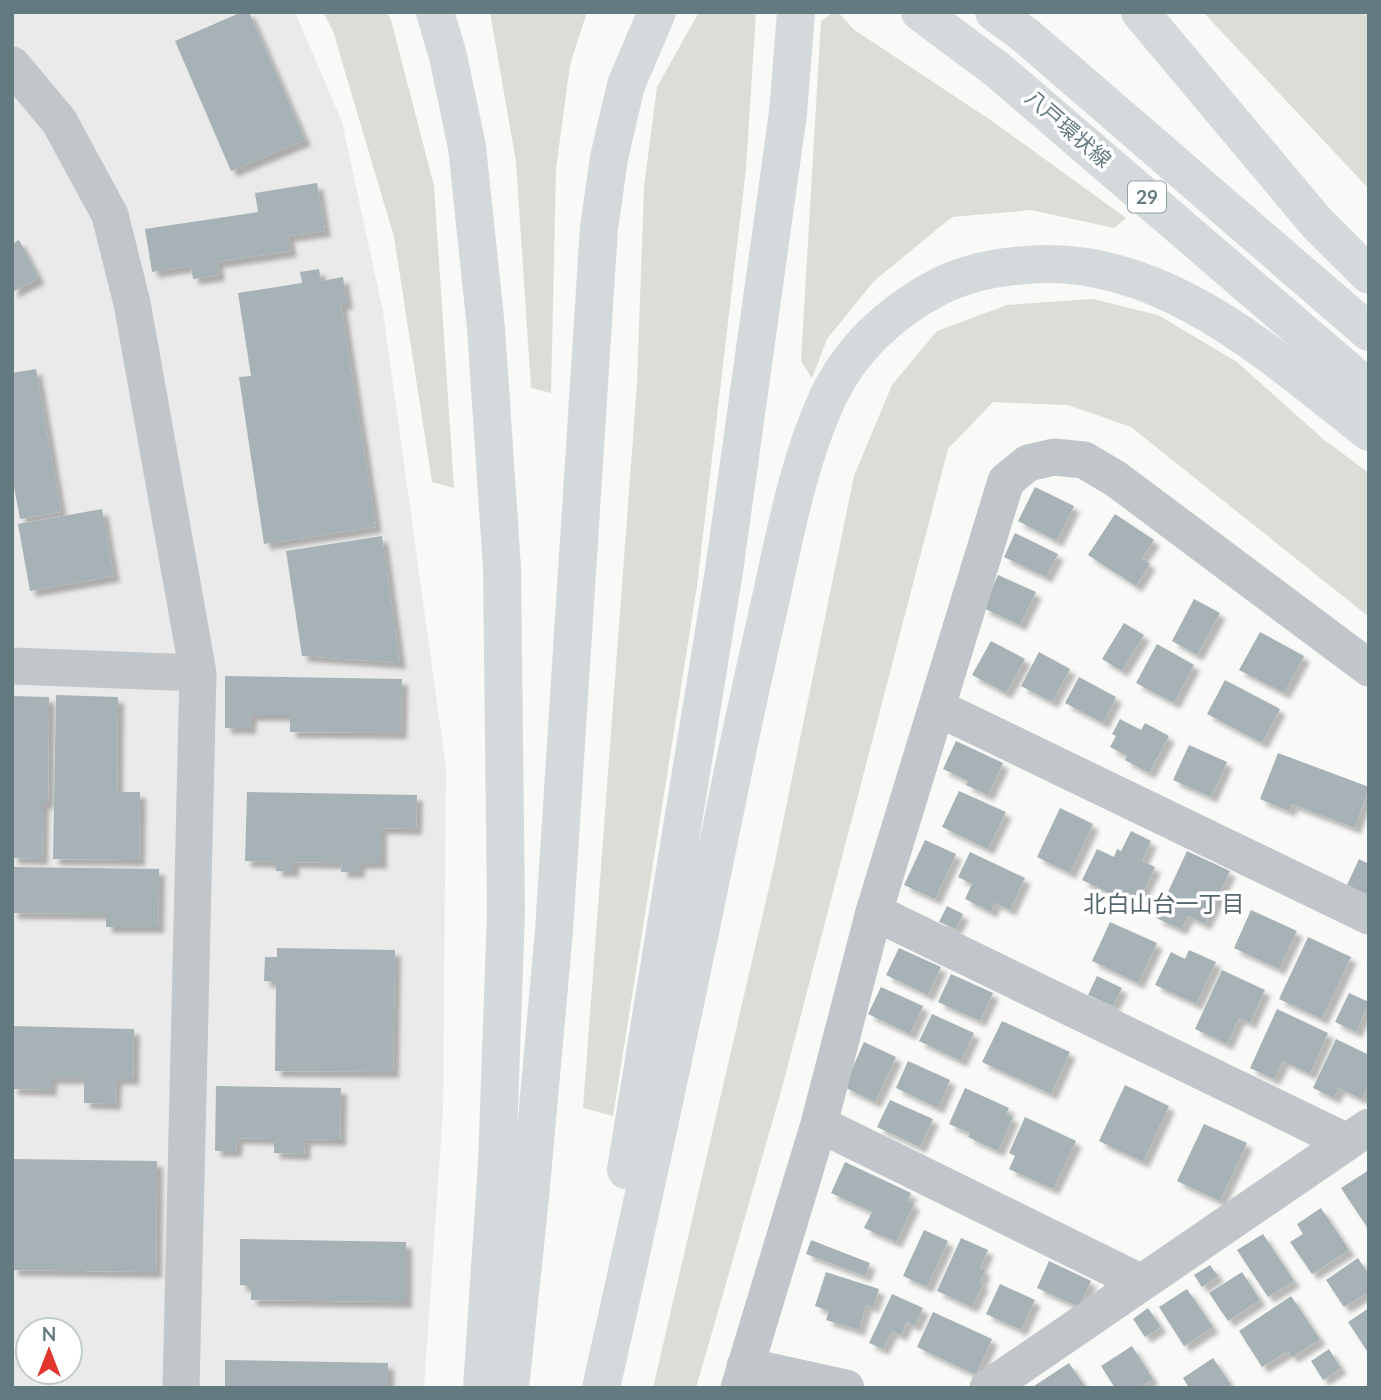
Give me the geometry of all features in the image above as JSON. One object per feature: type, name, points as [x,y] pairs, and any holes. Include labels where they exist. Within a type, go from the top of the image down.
[{"type":"main road","points":[[435,12],[448,56],[467,146],[486,328],[502,568],[506,912],[497,1164],[482,1388]]},
{"type":"main road","points":[[510,1388],[554,932],[599,228],[609,158],[626,85],[657,12]]},
{"type":"main road","points":[[588,1388],[664,946],[724,571],[788,114],[796,12]]},
{"type":"main road","name":"八戸環状線","points":[[920,12],[999,71],[1369,389]]},
{"type":"main road","name":"八戸環状線","points":[[994,12],[1025,35],[1369,332]]},
{"type":"main road","points":[[1140,12],[1316,222],[1369,275]]},
{"type":"main road","points":[[601,1388],[667,1095],[741,730],[789,515],[809,445],[829,395],[851,359],[881,325],[916,299],[958,277],[999,267],[1041,263],[1082,265],[1129,277],[1177,296],[1229,326],[1369,432]]},
{"type":"street","points":[[12,65],[59,121],[110,215],[132,303],[198,673],[181,1388]]},
{"type":"street","points":[[846,1388],[742,1377],[819,1124],[874,912],[1006,481],[1028,463],[1054,457],[1084,460],[1116,479],[1369,668]]},
{"type":"street","points":[[12,666],[198,673]]},
{"type":"street","points":[[938,708],[1369,916]]},
{"type":"street","points":[[874,912],[1358,1135]]},
{"type":"street","points":[[819,1124],[1140,1282]]},
{"type":"street","points":[[988,1388],[1358,1135]]},
{"type":"shaded area","points":[[12,12],[295,12],[342,122],[383,311],[446,768],[443,1110],[424,1388],[12,1388]]},
{"type":"shaded area","points":[[323,12],[387,12],[391,20],[434,186],[454,488],[432,482],[394,237],[333,31]]},
{"type":"shaded area","points":[[490,12],[587,12],[570,65],[556,169],[551,393],[531,388],[516,162]]},
{"type":"shaded area","points":[[699,12],[756,12],[746,169],[697,586],[613,1116],[583,1108],[637,384],[644,187],[657,87]]},
{"type":"shaded area","points":[[833,12],[838,12],[853,29],[992,121],[1126,218],[1114,228],[1031,210],[952,217],[874,281],[827,339],[812,378],[801,361],[821,21]]},
{"type":"shaded area","points":[[1203,12],[1369,12],[1369,189]]},
{"type":"shaded area","points":[[1093,299],[1158,315],[1237,362],[1323,439],[1369,473],[1369,617],[1131,427],[1068,405],[993,402],[948,449],[782,1088],[696,1388],[653,1388],[774,866],[854,476],[892,385],[937,331],[1007,305]]},
{"type":"building","points":[[242,12],[249,12],[305,140],[231,171],[175,41]]},
{"type":"building","points":[[317,183],[325,231],[288,236],[291,251],[217,262],[219,275],[193,279],[191,266],[152,272],[145,229],[258,212],[255,193]]},
{"type":"building","points":[[19,240],[39,278],[12,292],[12,244]]},
{"type":"building","points":[[319,269],[321,281],[343,277],[347,304],[341,304],[376,527],[264,544],[239,377],[251,376],[238,293],[302,283],[300,272]]},
{"type":"building","points":[[36,369],[61,512],[20,519],[12,476],[12,373]]},
{"type":"building","points":[[1035,487],[1074,506],[1057,541],[1018,521]]},
{"type":"building","points":[[102,509],[114,576],[30,591],[18,524]]},
{"type":"building","points":[[1115,514],[1154,540],[1142,558],[1150,564],[1136,586],[1088,555]]},
{"type":"building","points":[[1015,533],[1058,554],[1046,577],[1004,557]]},
{"type":"building","points":[[382,536],[400,663],[302,656],[286,551]]},
{"type":"building","points":[[998,575],[1036,592],[1020,625],[983,608]]},
{"type":"building","points":[[1194,599],[1220,613],[1197,655],[1172,641]]},
{"type":"building","points":[[1124,623],[1144,635],[1122,671],[1102,659]]},
{"type":"building","points":[[1260,632],[1304,656],[1284,693],[1239,670]]},
{"type":"building","points":[[991,641],[1025,659],[1006,693],[972,675]]},
{"type":"building","points":[[1157,644],[1194,665],[1174,703],[1136,683]]},
{"type":"building","points":[[1039,652],[1070,669],[1052,702],[1021,686]]},
{"type":"building","points":[[225,676],[402,679],[401,733],[290,732],[290,715],[251,715],[250,728],[225,728]]},
{"type":"building","points":[[1079,677],[1116,697],[1103,723],[1065,703]]},
{"type":"building","points":[[1225,680],[1280,709],[1262,743],[1207,714]]},
{"type":"building","points":[[56,695],[118,697],[117,792],[140,792],[139,860],[53,859]]},
{"type":"building","points":[[12,696],[49,697],[48,803],[43,803],[42,859],[12,858]]},
{"type":"building","points":[[1120,719],[1141,730],[1145,723],[1169,736],[1149,773],[1125,760],[1127,756],[1110,747],[1116,736],[1112,734]]},
{"type":"building","points":[[956,741],[1003,763],[988,795],[966,785],[968,781],[943,769]]},
{"type":"building","points":[[1189,745],[1227,762],[1211,797],[1173,780]]},
{"type":"building","points":[[1278,753],[1369,787],[1355,828],[1292,804],[1289,811],[1260,799]]},
{"type":"building","points":[[959,791],[1006,812],[988,849],[942,827]]},
{"type":"building","points":[[247,792],[417,795],[416,829],[381,828],[381,863],[359,863],[359,872],[341,872],[342,863],[293,862],[293,871],[276,871],[276,862],[245,861]]},
{"type":"building","points":[[1060,808],[1093,824],[1070,873],[1037,857]]},
{"type":"building","points":[[1131,831],[1151,841],[1142,861],[1155,867],[1136,906],[1082,880],[1097,849],[1114,857],[1117,849],[1121,851]]},
{"type":"building","points":[[925,840],[956,854],[935,899],[904,885]]},
{"type":"building","points":[[1187,851],[1230,871],[1205,924],[1188,916],[1181,929],[1156,918]]},
{"type":"building","points":[[970,852],[1025,878],[1010,910],[995,903],[991,912],[965,899],[972,884],[958,877]]},
{"type":"building","points":[[1359,859],[1369,864],[1369,895],[1347,885]]},
{"type":"building","points":[[12,867],[159,869],[158,927],[106,927],[106,914],[12,913]]},
{"type":"building","points":[[947,906],[963,914],[956,929],[939,922]]},
{"type":"building","points":[[1251,910],[1297,931],[1279,969],[1234,948]]},
{"type":"building","points":[[1110,922],[1157,943],[1138,983],[1092,961]]},
{"type":"building","points":[[1308,937],[1351,957],[1322,1019],[1279,999]]},
{"type":"building","points":[[277,948],[395,950],[393,1072],[275,1071],[276,982],[264,981],[265,957],[277,957]]},
{"type":"building","points":[[899,948],[941,967],[928,995],[886,975]]},
{"type":"building","points":[[1189,950],[1216,962],[1196,1004],[1155,985],[1171,952],[1185,959]]},
{"type":"building","points":[[1222,970],[1265,990],[1250,1023],[1239,1018],[1227,1044],[1195,1029]]},
{"type":"building","points":[[951,974],[993,993],[980,1021],[938,1002]]},
{"type":"building","points":[[1097,976],[1122,988],[1113,1006],[1088,995]]},
{"type":"building","points":[[881,987],[923,1006],[910,1034],[868,1014]]},
{"type":"building","points":[[1349,993],[1369,1002],[1356,1032],[1335,1022]]},
{"type":"building","points":[[1277,1009],[1328,1033],[1310,1074],[1283,1061],[1274,1079],[1250,1068]]},
{"type":"building","points":[[932,1014],[974,1033],[961,1061],[919,1041]]},
{"type":"building","points":[[1002,1021],[1070,1052],[1051,1094],[982,1062]]},
{"type":"building","points":[[12,1026],[134,1029],[133,1079],[116,1079],[115,1104],[84,1103],[84,1078],[51,1078],[51,1090],[12,1089]]},
{"type":"building","points":[[1336,1039],[1369,1055],[1369,1084],[1362,1099],[1339,1088],[1334,1098],[1313,1088]]},
{"type":"building","points":[[864,1042],[896,1057],[875,1102],[844,1087]]},
{"type":"building","points":[[908,1061],[950,1080],[938,1108],[896,1088]]},
{"type":"building","points":[[1125,1085],[1169,1106],[1143,1162],[1099,1141]]},
{"type":"building","points":[[216,1086],[341,1088],[340,1140],[305,1139],[304,1154],[274,1153],[274,1139],[237,1138],[236,1151],[215,1151]]},
{"type":"building","points":[[965,1088],[1009,1108],[1006,1114],[1013,1117],[998,1151],[968,1137],[970,1133],[949,1124]]},
{"type":"building","points":[[890,1100],[933,1119],[920,1147],[877,1127]]},
{"type":"building","points":[[1025,1117],[1076,1141],[1053,1189],[1009,1169],[1015,1156],[1009,1153]]},
{"type":"building","points":[[1204,1124],[1247,1143],[1220,1201],[1177,1181]]},
{"type":"building","points":[[12,1159],[157,1161],[156,1272],[12,1270]]},
{"type":"building","points":[[845,1162],[911,1193],[908,1201],[914,1204],[896,1242],[864,1228],[872,1212],[831,1193]]},
{"type":"building","points":[[1369,1170],[1369,1230],[1341,1188]]},
{"type":"building","points":[[1321,1208],[1349,1250],[1312,1274],[1290,1242],[1303,1234],[1297,1224]]},
{"type":"building","points":[[924,1230],[948,1241],[927,1287],[903,1276]]},
{"type":"building","points":[[1263,1234],[1294,1281],[1268,1297],[1237,1250]]},
{"type":"building","points":[[961,1238],[988,1250],[980,1268],[985,1270],[980,1282],[983,1284],[972,1307],[937,1291]]},
{"type":"building","points":[[240,1239],[406,1242],[406,1302],[251,1300],[251,1286],[240,1285]]},
{"type":"building","points":[[811,1240],[870,1263],[865,1276],[806,1254]]},
{"type":"building","points":[[1358,1258],[1369,1275],[1369,1292],[1344,1307],[1326,1280]]},
{"type":"building","points":[[1049,1261],[1091,1281],[1079,1307],[1037,1288]]},
{"type":"building","points":[[1210,1265],[1218,1276],[1202,1287],[1194,1275]]},
{"type":"building","points":[[826,1272],[879,1289],[873,1307],[866,1305],[859,1330],[826,1320],[829,1311],[815,1306]]},
{"type":"building","points":[[1242,1272],[1260,1300],[1228,1321],[1209,1293]]},
{"type":"building","points":[[1000,1284],[1035,1300],[1021,1330],[986,1314]]},
{"type":"building","points":[[1187,1289],[1213,1327],[1184,1346],[1159,1307]]},
{"type":"building","points":[[892,1294],[923,1308],[915,1326],[907,1322],[901,1335],[892,1331],[883,1349],[869,1343]]},
{"type":"building","points":[[1291,1296],[1320,1339],[1292,1357],[1288,1351],[1262,1367],[1239,1331]]},
{"type":"building","points":[[1148,1308],[1161,1327],[1145,1337],[1133,1319]]},
{"type":"building","points":[[1369,1308],[1369,1354],[1348,1322]]},
{"type":"building","points":[[933,1312],[992,1339],[976,1375],[917,1347]]},
{"type":"building","points":[[1132,1346],[1153,1379],[1139,1388],[1115,1388],[1101,1366]]},
{"type":"building","points":[[1329,1349],[1341,1368],[1323,1380],[1311,1361]]},
{"type":"building","points":[[1213,1358],[1233,1388],[1189,1388],[1183,1378]]},
{"type":"building","points":[[225,1360],[388,1363],[388,1388],[225,1388]]},
{"type":"building","points":[[1069,1363],[1086,1388],[1031,1388]]},
{"type":"district","name":"北白山台一丁目","points":[[1164,904]]}]
